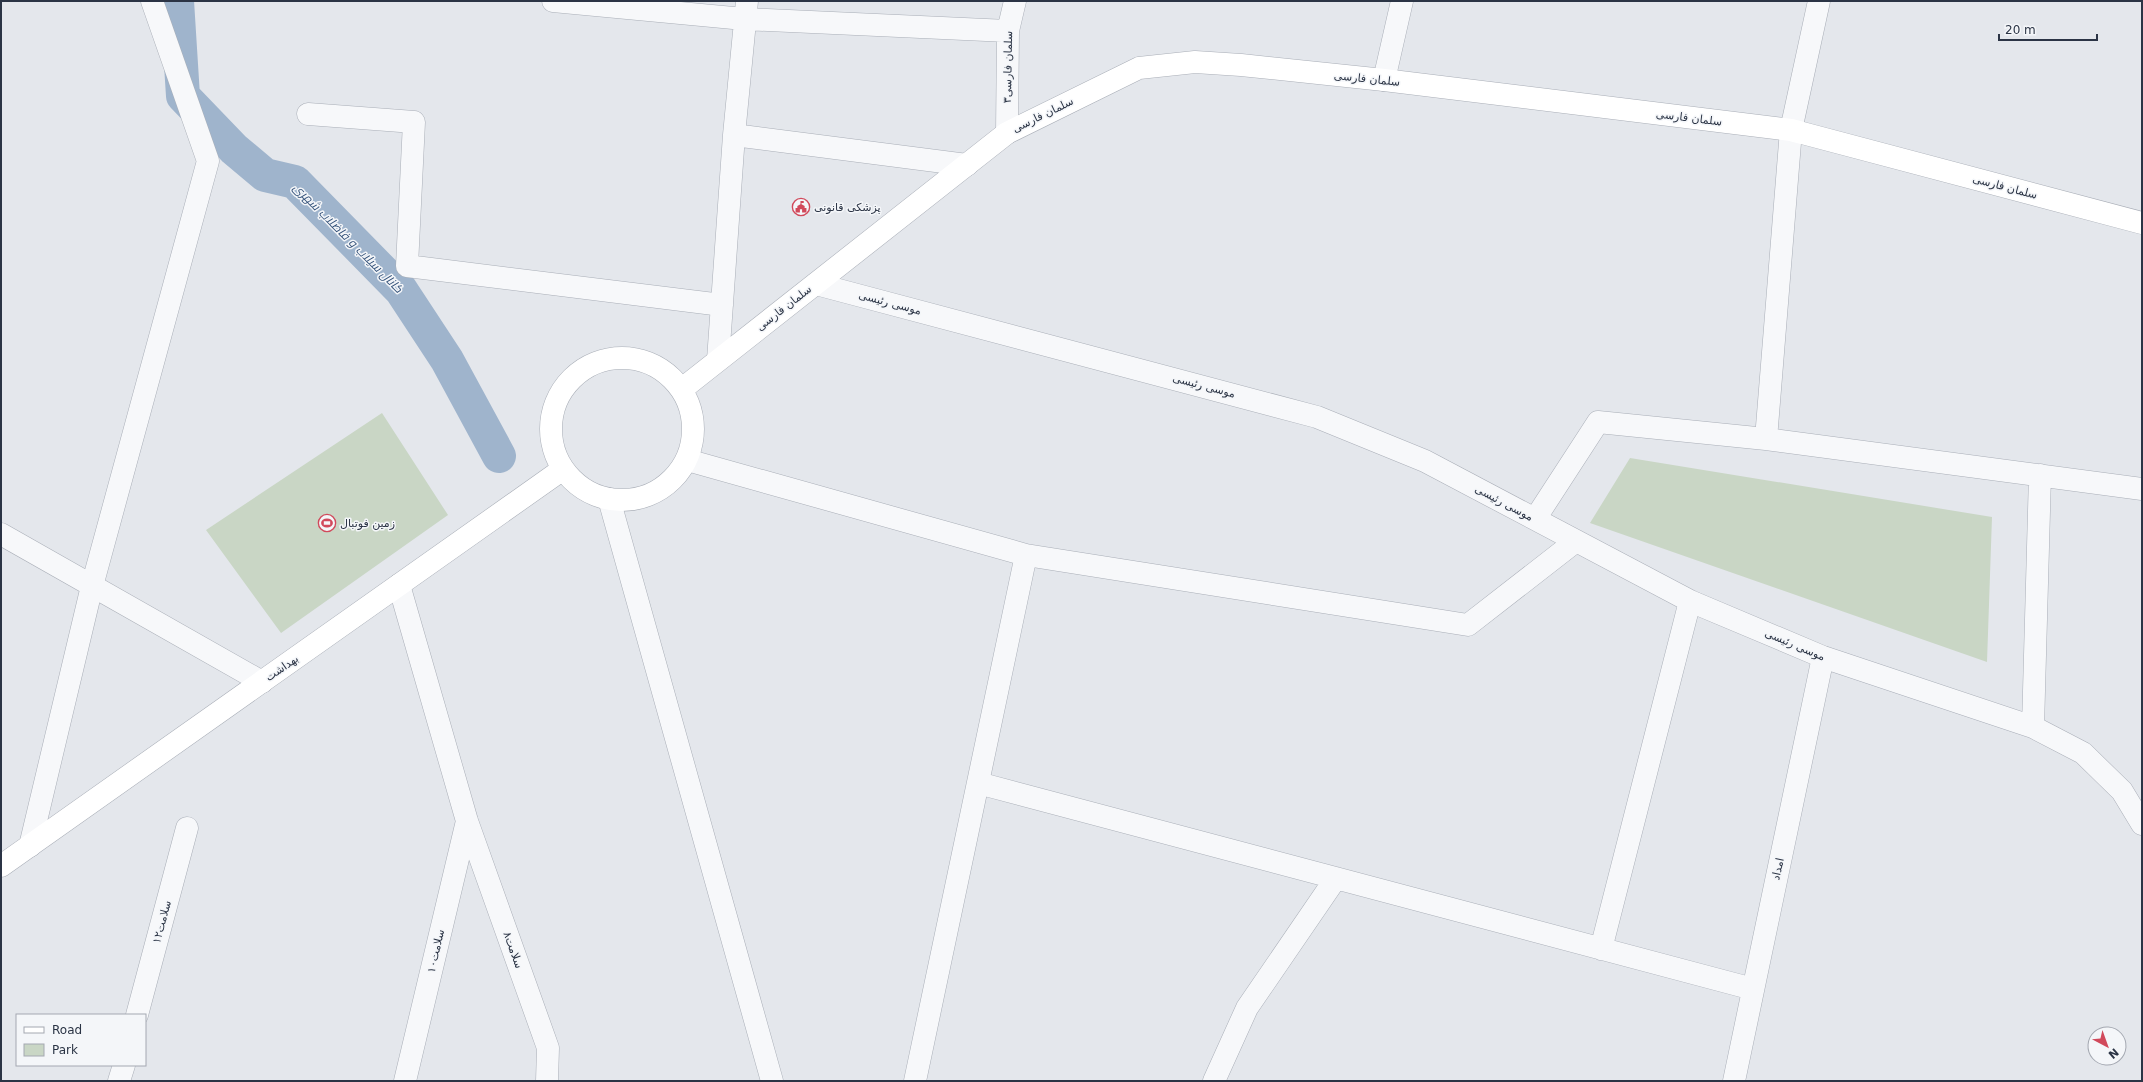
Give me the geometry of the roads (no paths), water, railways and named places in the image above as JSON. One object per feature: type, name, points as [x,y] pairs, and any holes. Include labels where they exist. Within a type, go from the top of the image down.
[{"type":"street","points":[[30,846],[92,586],[208,161],[152,1]]},
{"type":"street","points":[[553,1],[745,10],[1008,31]]},
{"type":"street","name":"سلمان فارسی۳","points":[[1007,133],[1008,31],[1015,1]]},
{"type":"street","points":[[1384,80],[1402,1]]},
{"type":"street","points":[[1766,438],[1791,130],[1819,1]]},
{"type":"street","points":[[718,360],[734,135],[745,10]]},
{"type":"street","name":"سلمان فارسی","points":[[682,389],[1007,133],[1139,68],[1195,62],[1241,65],[1384,80],[1791,130],[2142,223]]},
{"type":"street","points":[[308,114],[414,122],[407,266],[722,305]]},
{"type":"street","points":[[734,135],[967,165]]},
{"type":"street","name":"موسی رئیسی","points":[[816,284],[1317,417],[1425,461],[1690,601],[1823,657],[2033,727],[2083,753],[2122,791],[2142,824]]},
{"type":"street","points":[[617,358],[636,358],[654,364],[669,374],[682,389],[690,405],[694,424],[693,442],[687,460],[677,475],[662,488],[646,496],[628,500],[609,499],[591,493],[576,484],[563,469],[554,453],[551,434],[552,416],[558,398],[568,382],[582,370],[605,360],[617,358]]},
{"type":"street","points":[[1535,519],[1598,422],[1766,438],[2142,489]]},
{"type":"street","points":[[687,460],[1026,555],[1468,624],[1576,541]]},
{"type":"street","name":"بهداشت","points":[[1,866],[563,469]]},
{"type":"street","points":[[2033,727],[2040,475]]},
{"type":"street","points":[[609,499],[772,1081]]},
{"type":"street","points":[[1,534],[262,682]]},
{"type":"street","points":[[915,1081],[1026,555]]},
{"type":"street","name":"سلامت۸","points":[[399,585],[467,821],[548,1048],[547,1081]]},
{"type":"street","points":[[1601,949],[1690,601]]},
{"type":"street","name":"امداد","points":[[1734,1081],[1823,657]]},
{"type":"street","points":[[978,783],[1753,989]]},
{"type":"street","name":"سلامت۱۰","points":[[405,1081],[467,821]]},
{"type":"street","name":"سلامت۱۲","points":[[137,1014],[187,828]]},
{"type":"street","points":[[1214,1081],[1247,1008],[1336,878]]},
{"type":"street","points":[[119,1081],[124,1066]]},
{"type":"waterway","name":"کانال سیلاب و فاضلاب شهری","points":[[177,1],[183,96],[234,149],[265,175],[295,182],[401,290],[447,360],[499,456]]},
{"type":"place","name":"پزشکی قانونی","points":[[801,207]]},
{"type":"place","name":"زمین فوتبال","points":[[327,523]]}]
